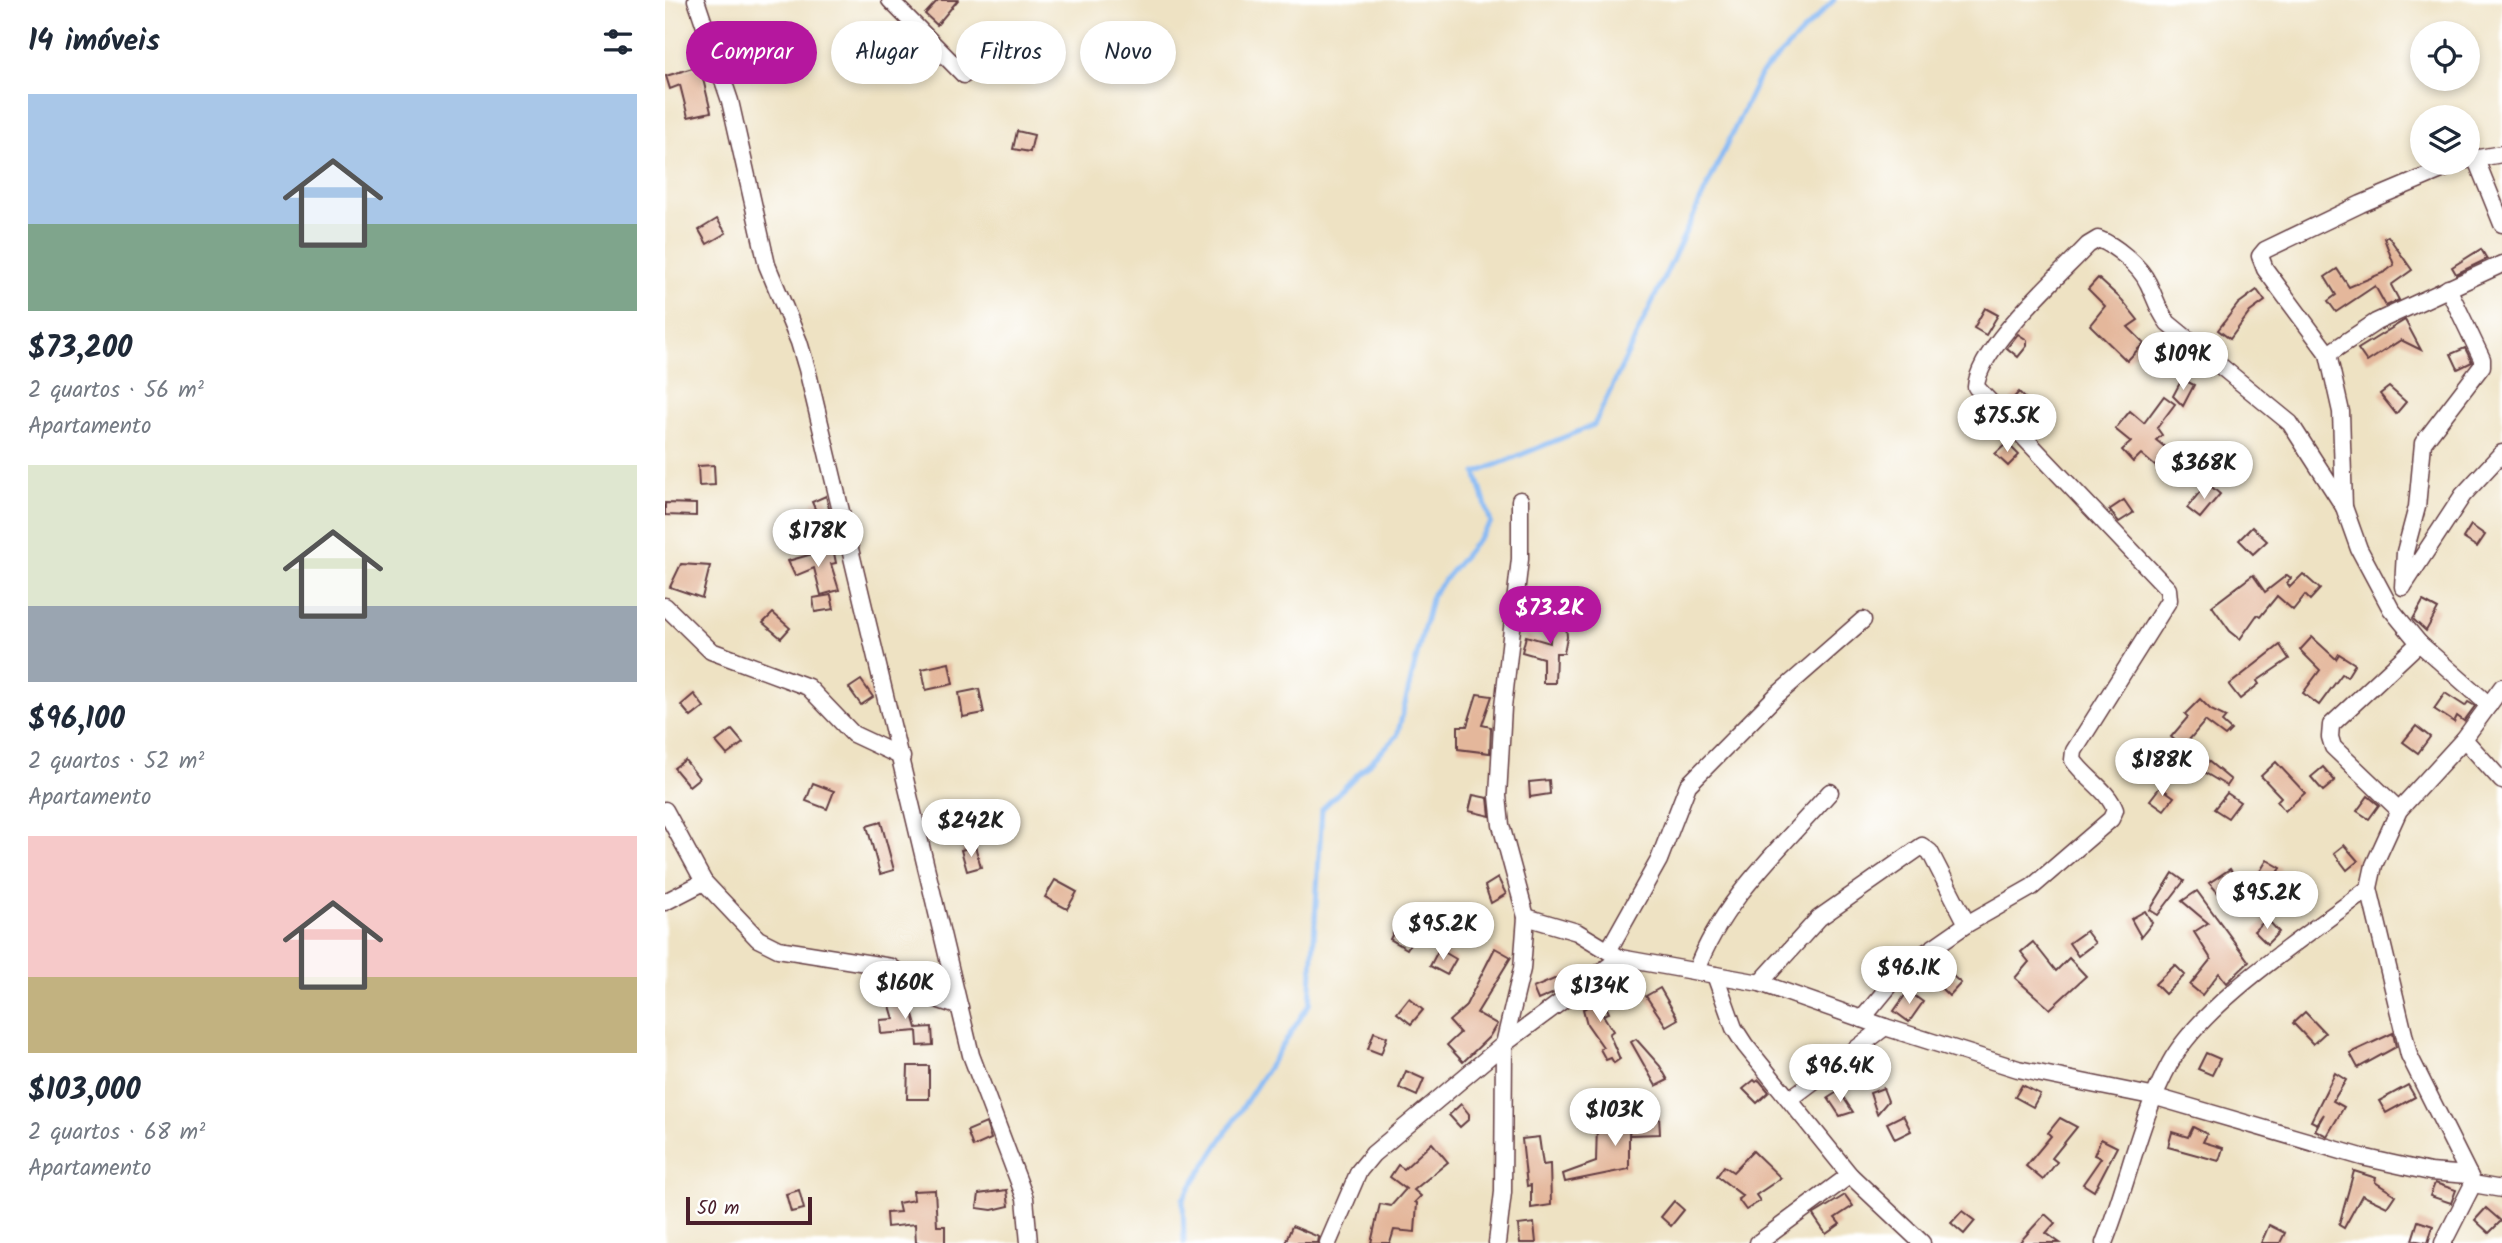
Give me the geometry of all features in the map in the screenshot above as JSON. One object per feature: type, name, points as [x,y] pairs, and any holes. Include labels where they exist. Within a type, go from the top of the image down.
[{"type":"street","points":[[696,0],[730,101],[767,265],[799,342],[807,369],[871,647],[902,757],[960,1007],[980,1083],[1025,1198],[1029,1243]]},
{"type":"street","points":[[890,0],[956,67]]},
{"type":"street","points":[[2480,157],[2502,154]]},
{"type":"street","points":[[2344,507],[2341,412],[2334,369],[2328,354],[2265,269],[2260,256],[2265,250],[2361,204],[2430,175]]},
{"type":"street","points":[[2479,175],[2502,224]]},
{"type":"street","points":[[1863,1019],[1905,967],[1968,923],[2032,887],[2111,819],[2115,810],[2112,801],[2078,768],[2073,760],[2074,751],[2153,630],[2169,600],[2168,589],[1976,387],[1982,370],[2006,330],[2088,245],[2098,239],[2108,242],[2144,275],[2158,309],[2168,323],[2290,423],[2344,507],[2358,549],[2391,608],[2419,643],[2489,705]]},
{"type":"street","points":[[2328,354],[2376,322],[2502,264]]},
{"type":"street","points":[[2403,587],[2405,552],[2417,507],[2423,443],[2482,366],[2482,359],[2448,288]]},
{"type":"street","points":[[2391,608],[2463,495],[2502,453]]},
{"type":"street","points":[[1497,1243],[1503,1192],[1504,1044],[1522,969],[1526,917],[1500,825],[1498,796],[1503,707],[1520,559],[1520,500]]},
{"type":"street","points":[[665,606],[711,650],[808,687],[853,734],[902,757]]},
{"type":"street","points":[[1328,1243],[1359,1171],[1373,1154],[1614,954],[1659,860],[1688,785],[1776,696],[1863,620]]},
{"type":"street","points":[[2399,810],[2333,747],[2330,737],[2332,725],[2419,643]]},
{"type":"street","points":[[2447,1241],[2471,1179],[2409,1055],[2369,888],[2374,865],[2399,810],[2464,739],[2502,687]]},
{"type":"street","points":[[2464,739],[2502,781]]},
{"type":"street","points":[[1696,971],[1707,943],[1732,904],[1830,792]]},
{"type":"street","points":[[665,810],[704,882],[758,939],[778,949],[891,967],[936,999],[960,1007]]},
{"type":"street","points":[[1760,983],[1819,918],[1922,846],[1930,852],[1968,923]]},
{"type":"street","points":[[665,902],[704,882]]},
{"type":"street","points":[[2104,1243],[2132,1152],[2170,1064],[2203,1020],[2369,888]]},
{"type":"street","points":[[1526,917],[1568,928],[1614,954],[1760,983],[1885,1027],[2018,1069],[2156,1097],[2362,1157],[2471,1179],[2502,1189]]},
{"type":"street","points":[[1715,975],[1734,1028],[1850,1175],[1922,1243]]},
{"type":"street","points":[[1790,1099],[1885,1027]]},
{"type":"street","points":[[1758,1243],[1850,1175]]},
{"type":"building","points":[[938,0],[958,0],[940,21],[933,21],[925,14]]},
{"type":"building","points":[[686,70],[686,84],[704,84],[711,112],[688,117],[680,85],[670,89],[666,76]]},
{"type":"building","points":[[1017,131],[1034,135],[1030,152],[1013,149]]},
{"type":"building","points":[[717,219],[726,233],[707,244],[699,230]]},
{"type":"building","points":[[2388,236],[2412,270],[2391,285],[2399,300],[2386,306],[2375,286],[2336,312],[2328,301],[2336,295],[2325,277],[2337,269],[2349,287],[2385,272],[2394,265],[2384,238]]},
{"type":"building","points":[[2481,249],[2487,259],[2456,274],[2452,267]]},
{"type":"building","points":[[2098,278],[2122,300],[2138,320],[2128,327],[2144,343],[2127,361],[2090,325],[2105,306],[2088,289]]},
{"type":"building","points":[[2257,290],[2265,301],[2250,312],[2230,339],[2218,330],[2238,304]]},
{"type":"building","points":[[1985,308],[1998,315],[1986,335],[1974,328]]},
{"type":"building","points":[[2405,320],[2421,350],[2401,340],[2367,362],[2358,349]]},
{"type":"building","points":[[2018,334],[2027,340],[2027,346],[2018,357],[2007,348]]},
{"type":"building","points":[[2465,348],[2472,362],[2458,369],[2451,354]]},
{"type":"building","points":[[2182,379],[2194,385],[2183,406],[2173,396]]},
{"type":"building","points":[[2389,387],[2406,402],[2396,414],[2380,394]]},
{"type":"building","points":[[2019,392],[2030,403],[2018,416],[2007,405]]},
{"type":"building","points":[[2164,396],[2175,404],[2157,428],[2162,435],[2156,440],[2176,456],[2162,472],[2141,454],[2133,462],[2122,450],[2131,442],[2115,429],[2130,411],[2144,423]]},
{"type":"building","points":[[2007,443],[2019,455],[2008,466],[1995,454]]},
{"type":"building","points":[[714,465],[715,485],[699,486],[698,466]]},
{"type":"building","points":[[2207,483],[2220,494],[2200,518],[2187,508]]},
{"type":"building","points":[[826,496],[833,525],[824,529],[812,502]]},
{"type":"building","points":[[2124,500],[2133,513],[2119,522],[2109,510]]},
{"type":"building","points":[[665,503],[696,504],[696,516],[665,515]]},
{"type":"building","points":[[2471,525],[2485,535],[2477,547],[2463,538]]},
{"type":"building","points":[[2252,527],[2267,541],[2253,554],[2239,540]]},
{"type":"building","points":[[833,548],[836,563],[831,564],[839,590],[821,595],[814,568],[795,576],[788,561]]},
{"type":"building","points":[[681,564],[710,566],[702,598],[670,587]]},
{"type":"building","points":[[2303,574],[2320,589],[2310,600],[2305,595],[2293,610],[2277,596],[2260,617],[2257,615],[2240,639],[2230,631],[2212,606],[2253,575],[2265,592],[2287,575],[2291,578],[2287,583],[2290,587]]},
{"type":"building","points":[[831,595],[834,609],[815,612],[813,598]]},
{"type":"building","points":[[2423,601],[2438,609],[2426,631],[2413,619]]},
{"type":"building","points":[[1552,610],[1565,611],[1567,637],[1564,653],[1556,653],[1555,683],[1543,683],[1543,658],[1522,652],[1526,636],[1550,643]]},
{"type":"building","points":[[773,613],[790,628],[781,638],[763,623]]},
{"type":"building","points":[[2312,637],[2336,659],[2339,654],[2355,664],[2347,677],[2342,674],[2319,705],[2303,693],[2320,670],[2300,650]]},
{"type":"building","points":[[2280,645],[2289,659],[2257,681],[2259,684],[2240,699],[2229,685]]},
{"type":"building","points":[[949,663],[953,684],[926,690],[922,669]]},
{"type":"building","points":[[861,680],[873,697],[861,705],[849,688]]},
{"type":"building","points":[[979,689],[984,713],[963,717],[959,693]]},
{"type":"building","points":[[2445,693],[2465,706],[2468,702],[2475,706],[2464,721],[2457,716],[2454,722],[2434,709]]},
{"type":"building","points":[[694,694],[704,707],[691,717],[681,705]]},
{"type":"building","points":[[1477,694],[1492,696],[1482,725],[1491,727],[1490,753],[1458,749],[1458,726],[1467,726]]},
{"type":"building","points":[[2200,699],[2211,710],[2226,717],[2222,722],[2231,730],[2225,736],[2205,721],[2183,747],[2171,737],[2188,717],[2185,714]]},
{"type":"building","points":[[2416,726],[2430,737],[2418,753],[2403,742]]},
{"type":"building","points":[[732,730],[743,743],[727,755],[716,742]]},
{"type":"building","points":[[2196,751],[2231,780],[2227,786],[2187,762]]},
{"type":"building","points":[[685,760],[699,778],[689,786],[674,768]]},
{"type":"building","points":[[2276,762],[2305,793],[2285,811],[2277,801],[2281,797],[2261,776]]},
{"type":"building","points":[[2323,767],[2335,781],[2323,791],[2311,777]]},
{"type":"building","points":[[1549,780],[1550,794],[1530,797],[1529,782]]},
{"type":"building","points":[[813,783],[834,791],[827,809],[806,801]]},
{"type":"building","points":[[2160,787],[2174,797],[2164,810],[2150,800]]},
{"type":"building","points":[[2227,793],[2240,802],[2228,818],[2214,809]]},
{"type":"building","points":[[1473,795],[1488,798],[1490,816],[1469,811]]},
{"type":"building","points":[[2368,796],[2379,805],[2369,819],[2357,811]]},
{"type":"building","points":[[881,822],[894,870],[880,874],[867,826]]},
{"type":"building","points":[[2344,845],[2358,861],[2347,870],[2334,853]]},
{"type":"building","points":[[975,846],[981,867],[967,871],[961,850]]},
{"type":"building","points":[[2267,860],[2281,868],[2263,896],[2276,905],[2264,921],[2244,900],[2233,909],[2209,883],[2230,869],[2246,894]]},
{"type":"building","points":[[2173,873],[2184,881],[2158,915],[2150,910]]},
{"type":"building","points":[[1498,878],[1506,894],[1491,903],[1485,886]]},
{"type":"building","points":[[1055,880],[1077,892],[1067,909],[1045,897]]},
{"type":"building","points":[[2197,891],[2249,962],[2227,983],[2219,973],[2202,995],[2190,985],[2211,959],[2194,932],[2208,923],[2182,901]]},
{"type":"building","points":[[2145,911],[2152,923],[2141,937],[2131,919]]},
{"type":"building","points":[[2267,919],[2279,932],[2267,944],[2254,931]]},
{"type":"building","points":[[1399,922],[1417,932],[1407,949],[1390,939]]},
{"type":"building","points":[[2086,931],[2095,943],[2078,956],[2069,943]]},
{"type":"building","points":[[2033,942],[2056,971],[2069,958],[2086,976],[2050,1009],[2015,978],[2029,962],[2021,952]]},
{"type":"building","points":[[1495,948],[1511,957],[1477,1013],[1497,1024],[1489,1037],[1463,1062],[1447,1045],[1460,1033],[1449,1021],[1465,1007]]},
{"type":"building","points":[[1439,949],[1456,959],[1447,975],[1430,966]]},
{"type":"building","points":[[2175,965],[2185,975],[2165,994],[2155,984]]},
{"type":"building","points":[[1578,969],[1580,973],[1552,994],[1538,1000],[1533,988]]},
{"type":"building","points":[[1948,972],[1961,983],[1949,996],[1937,984]]},
{"type":"building","points":[[1598,988],[1609,1013],[1603,1015],[1613,1031],[1609,1034],[1620,1059],[1614,1063],[1611,1058],[1606,1060],[1600,1049],[1603,1047],[1587,1024],[1583,1009],[1587,1007],[1583,998]]},
{"type":"building","points":[[1660,988],[1678,1019],[1666,1026],[1646,996]]},
{"type":"building","points":[[1908,991],[1923,1002],[1909,1022],[1894,1011]]},
{"type":"building","points":[[907,994],[917,1028],[932,1027],[933,1045],[918,1046],[917,1031],[881,1034],[880,1020],[894,1019],[888,999]]},
{"type":"building","points":[[1409,998],[1423,1010],[1411,1024],[1397,1013]]},
{"type":"building","points":[[2305,1012],[2325,1033],[2313,1044],[2293,1023]]},
{"type":"building","points":[[1374,1032],[1387,1037],[1381,1054],[1368,1049]]},
{"type":"building","points":[[2393,1033],[2396,1047],[2358,1068],[2350,1053]]},
{"type":"building","points":[[1636,1039],[1660,1066],[1668,1080],[1656,1086],[1631,1042]]},
{"type":"building","points":[[2206,1053],[2220,1059],[2212,1075],[2198,1069]]},
{"type":"building","points":[[908,1066],[929,1066],[929,1099],[907,1099]]},
{"type":"building","points":[[1406,1071],[1424,1079],[1417,1096],[1399,1088]]},
{"type":"building","points":[[2335,1073],[2346,1080],[2333,1101],[2344,1107],[2327,1136],[2315,1130],[2324,1114],[2317,1124],[2311,1121]]},
{"type":"building","points":[[1754,1080],[1759,1080],[1769,1092],[1757,1103],[1743,1089]]},
{"type":"building","points":[[2022,1085],[2040,1094],[2033,1107],[2015,1097]]},
{"type":"building","points":[[2408,1085],[2415,1097],[2386,1113],[2379,1101]]},
{"type":"building","points":[[1883,1088],[1888,1101],[1877,1114],[1870,1093]]},
{"type":"building","points":[[1839,1091],[1853,1112],[1840,1116],[1828,1098]]},
{"type":"building","points":[[1461,1104],[1469,1114],[1469,1119],[1460,1127],[1449,1115]]},
{"type":"building","points":[[1903,1115],[1911,1131],[1895,1139],[1887,1123]]},
{"type":"building","points":[[1659,1116],[1660,1134],[1629,1135],[1629,1169],[1565,1182],[1563,1174],[1596,1162],[1597,1125],[1630,1126],[1629,1134],[1633,1117]]},
{"type":"building","points":[[2060,1118],[2077,1127],[2052,1158],[2057,1162],[2043,1180],[2026,1166],[2051,1136],[2048,1133]]},
{"type":"building","points":[[986,1123],[991,1139],[973,1147],[967,1131]]},
{"type":"building","points":[[2193,1127],[2207,1134],[2203,1142],[2223,1148],[2219,1161],[2168,1147],[2172,1132],[2188,1137]]},
{"type":"building","points":[[1539,1137],[1543,1165],[1550,1164],[1551,1205],[1531,1208],[1531,1185],[1527,1186],[1522,1139]]},
{"type":"building","points":[[2101,1139],[2117,1147],[2094,1191],[2083,1184],[2101,1158],[2094,1155]]},
{"type":"building","points":[[1432,1143],[1448,1162],[1414,1190],[1421,1196],[1415,1202],[1415,1232],[1394,1230],[1390,1243],[1371,1243],[1380,1204],[1391,1206],[1406,1189],[1390,1177],[1398,1165],[1404,1169]]},
{"type":"building","points":[[1753,1151],[1781,1178],[1756,1195],[1760,1201],[1746,1210],[1738,1199],[1743,1196],[1717,1176],[1724,1166],[1733,1172]]},
{"type":"building","points":[[2354,1171],[2376,1178],[2375,1182],[2395,1195],[2387,1207],[2362,1195],[2344,1228],[2339,1225]]},
{"type":"building","points":[[2435,1183],[2456,1190],[2451,1203],[2430,1196]]},
{"type":"building","points":[[799,1190],[804,1209],[791,1212],[786,1194]]},
{"type":"building","points":[[935,1190],[937,1226],[945,1226],[945,1243],[916,1243],[915,1224],[887,1227],[886,1213],[900,1212],[898,1203],[914,1200],[913,1191]]},
{"type":"building","points":[[1007,1190],[1009,1206],[992,1210],[977,1208],[979,1194]]},
{"type":"building","points":[[1845,1195],[1853,1206],[1835,1218],[1840,1224],[1826,1234],[1813,1215]]},
{"type":"building","points":[[1674,1201],[1684,1210],[1671,1226],[1661,1217]]},
{"type":"building","points":[[2486,1208],[2501,1221],[2489,1233],[2475,1220]]},
{"type":"building","points":[[1962,1211],[1975,1221],[1964,1234],[1951,1223]]},
{"type":"building","points":[[2045,1214],[2055,1223],[2046,1233],[2060,1243],[2019,1243]]},
{"type":"building","points":[[2418,1221],[2433,1226],[2428,1243],[2412,1240]]},
{"type":"building","points":[[1534,1223],[1536,1243],[1520,1243],[1518,1225]]},
{"type":"building","points":[[2269,1225],[2285,1233],[2280,1243],[2261,1243]]},
{"type":"building","points":[[1292,1226],[1319,1237],[1318,1243],[1285,1243]]},
{"type":"waterway","points":[[1184,1243],[1183,1199],[1310,1003],[1322,809],[1397,736],[1432,595],[1491,523],[1476,473],[1594,425],[1760,75],[1834,0]]}]
